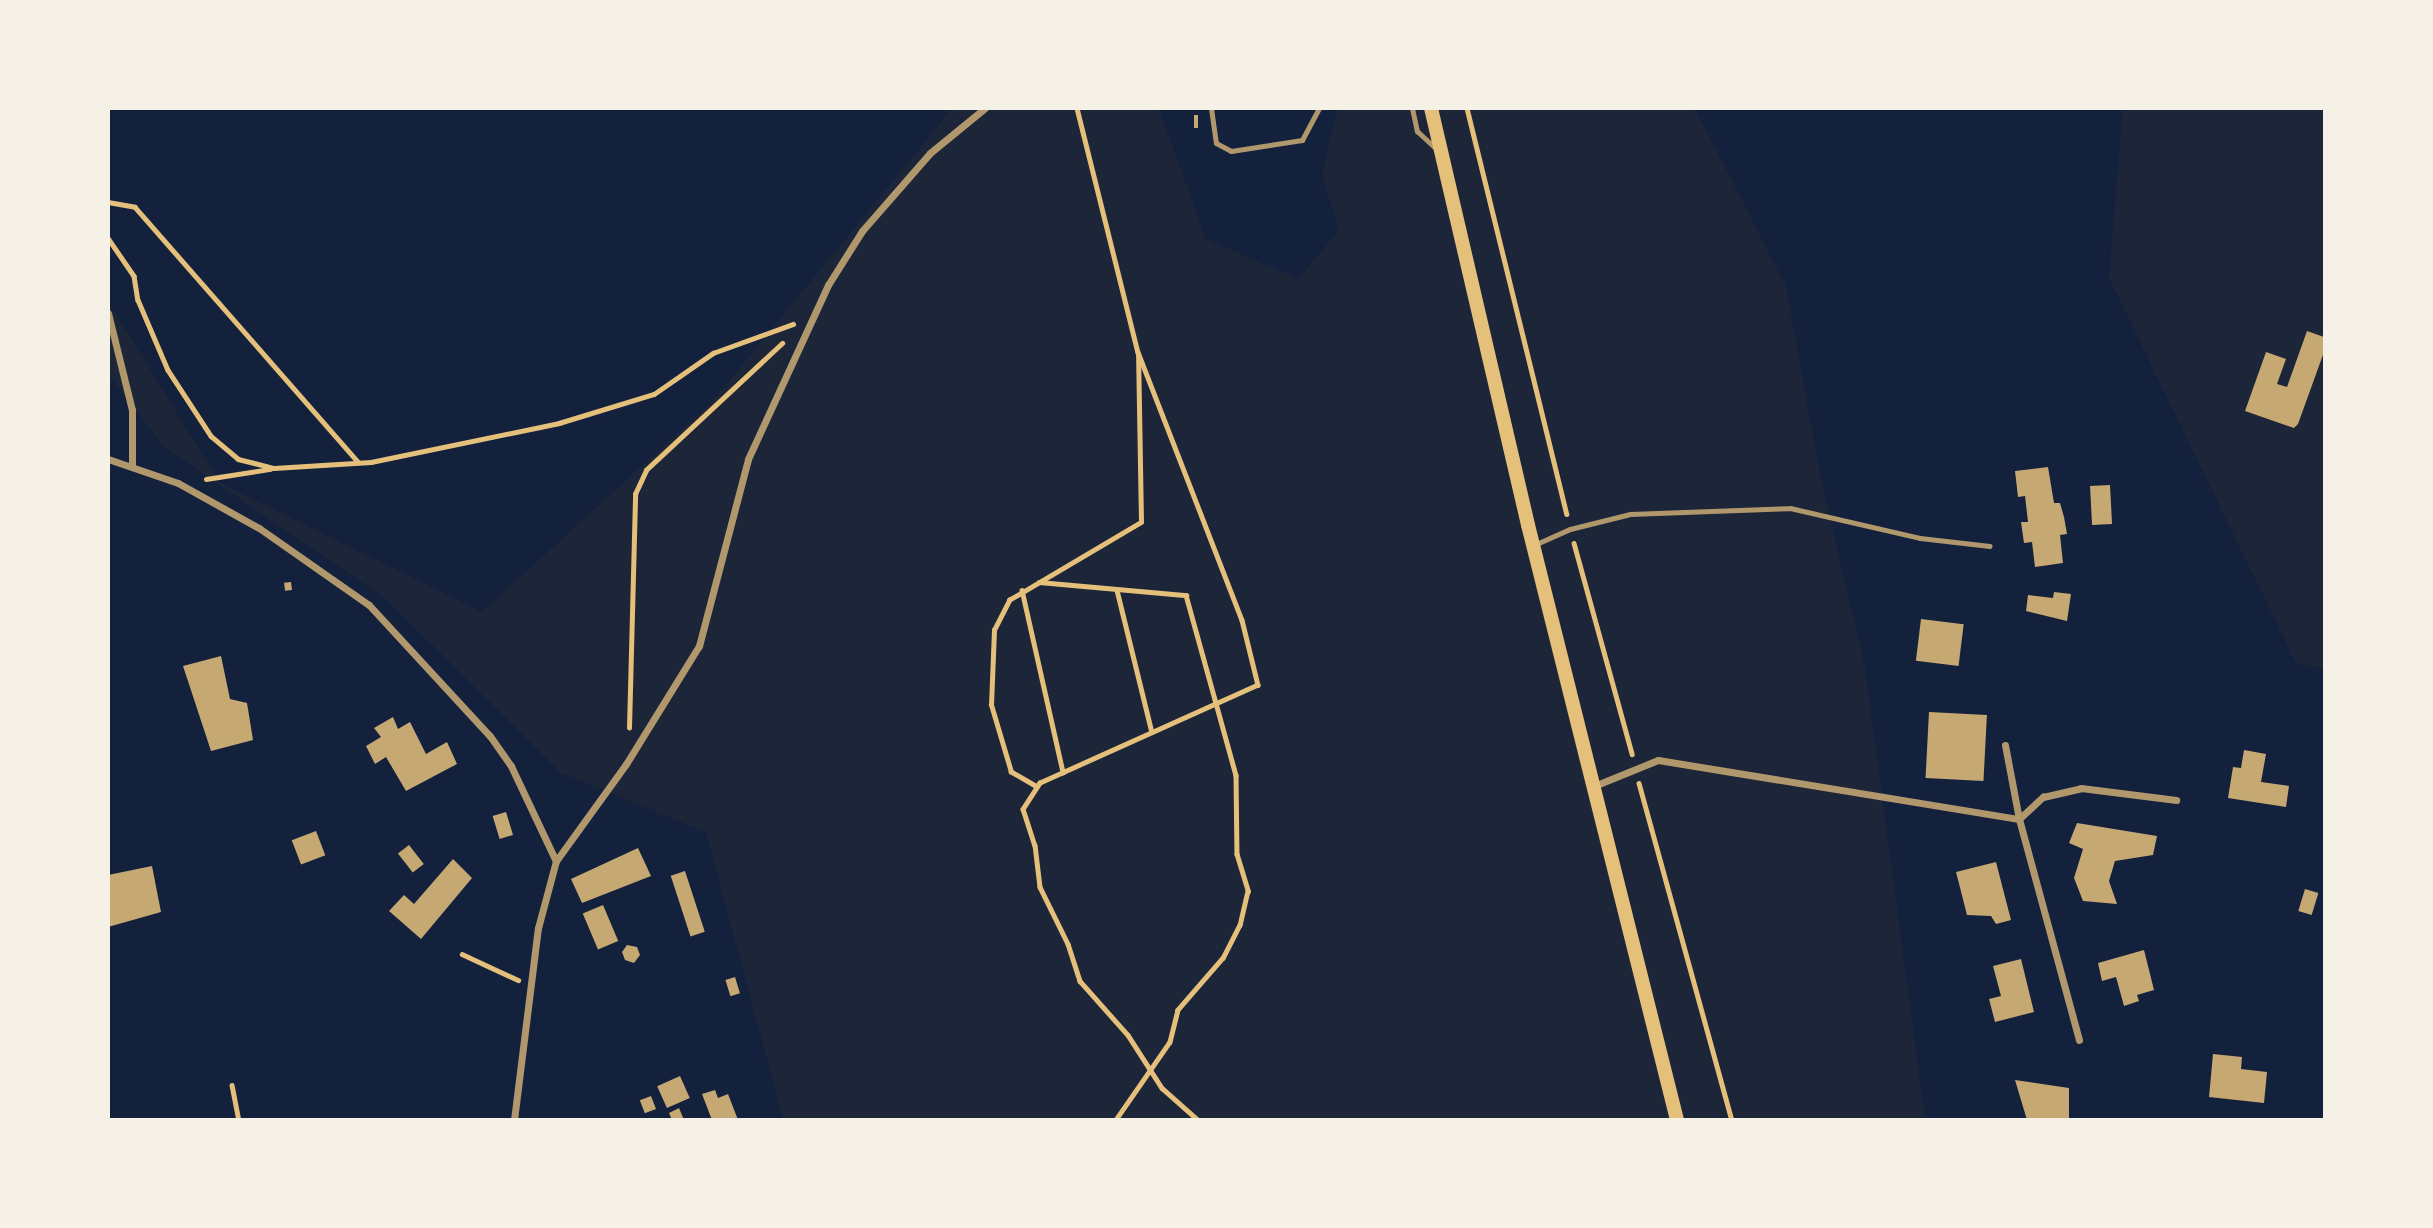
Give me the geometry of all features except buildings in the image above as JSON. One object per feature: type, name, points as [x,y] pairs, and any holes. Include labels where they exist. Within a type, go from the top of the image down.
[{"type":"main road","points":[[1432,108],[1533,546],[1677,1119]]},
{"type":"street","points":[[514,1119],[544,890],[556,861],[626,764],[699,646],[748,459],[810,317],[862,231],[930,153],[985,108]]},
{"type":"street","points":[[108,313],[132,410],[132,464]]},
{"type":"street","points":[[108,459],[132,464],[178,483],[301,555],[369,605],[490,736],[511,766],[556,861]]},
{"type":"street","points":[[2005,745],[2019,820],[2079,1040]]},
{"type":"street","points":[[1593,786],[1658,761],[2019,820]]},
{"type":"street","points":[[2019,820],[2043,797],[2081,788],[2176,800]]},
{"type":"lane","points":[[1211,108],[1216,143],[1231,151],[1301,140],[1318,108]]},
{"type":"lane","points":[[1412,108],[1417,131],[1442,155]]},
{"type":"lane","points":[[1533,546],[1570,528],[1630,514],[1790,508],[1920,538],[1990,546]]},
{"type":"path","points":[[1077,108],[1138,352],[1242,620],[1258,685],[1064,771],[1037,788],[1023,808],[1035,845],[1040,887],[1068,944],[1080,981],[1128,1035],[1149,1071],[1198,1119]]},
{"type":"path","points":[[1467,108],[1570,528],[1732,1119]]},
{"type":"path","points":[[108,202],[135,207],[358,462]]},
{"type":"path","points":[[108,238],[134,276],[138,300],[167,370],[211,436],[238,459],[274,468]]},
{"type":"path","points":[[178,483],[274,468],[358,462],[559,423],[654,394],[713,353],[810,317]]},
{"type":"path","points":[[626,764],[635,494],[646,470],[810,317]]},
{"type":"path","points":[[1037,788],[1011,772],[991,705],[994,630],[1009,600],[1141,522],[1138,352]]},
{"type":"path","points":[[1023,590],[1037,582],[1186,595],[1236,775],[1237,854],[1248,891],[1240,925],[1223,958],[1178,1010],[1170,1042],[1116,1119]]},
{"type":"path","points":[[1023,590],[1050,726],[1064,771]]},
{"type":"path","points":[[1117,590],[1152,732]]},
{"type":"path","points":[[462,954],[531,987]]},
{"type":"path","points":[[232,1085],[239,1119]]},
{"type":"shaded area","points":[[952,109],[1159,109],[1206,239],[1299,279],[1339,230],[1322,176],[1337,109],[1695,109],[1786,286],[1821,480],[1865,668],[1925,1119],[783,1119],[706,832],[561,773],[385,598],[164,447],[109,375],[108,301],[220,483],[482,612],[711,403]]},
{"type":"shaded area","points":[[2123,109],[2324,109],[2324,668],[2296,663],[2109,278]]}]
